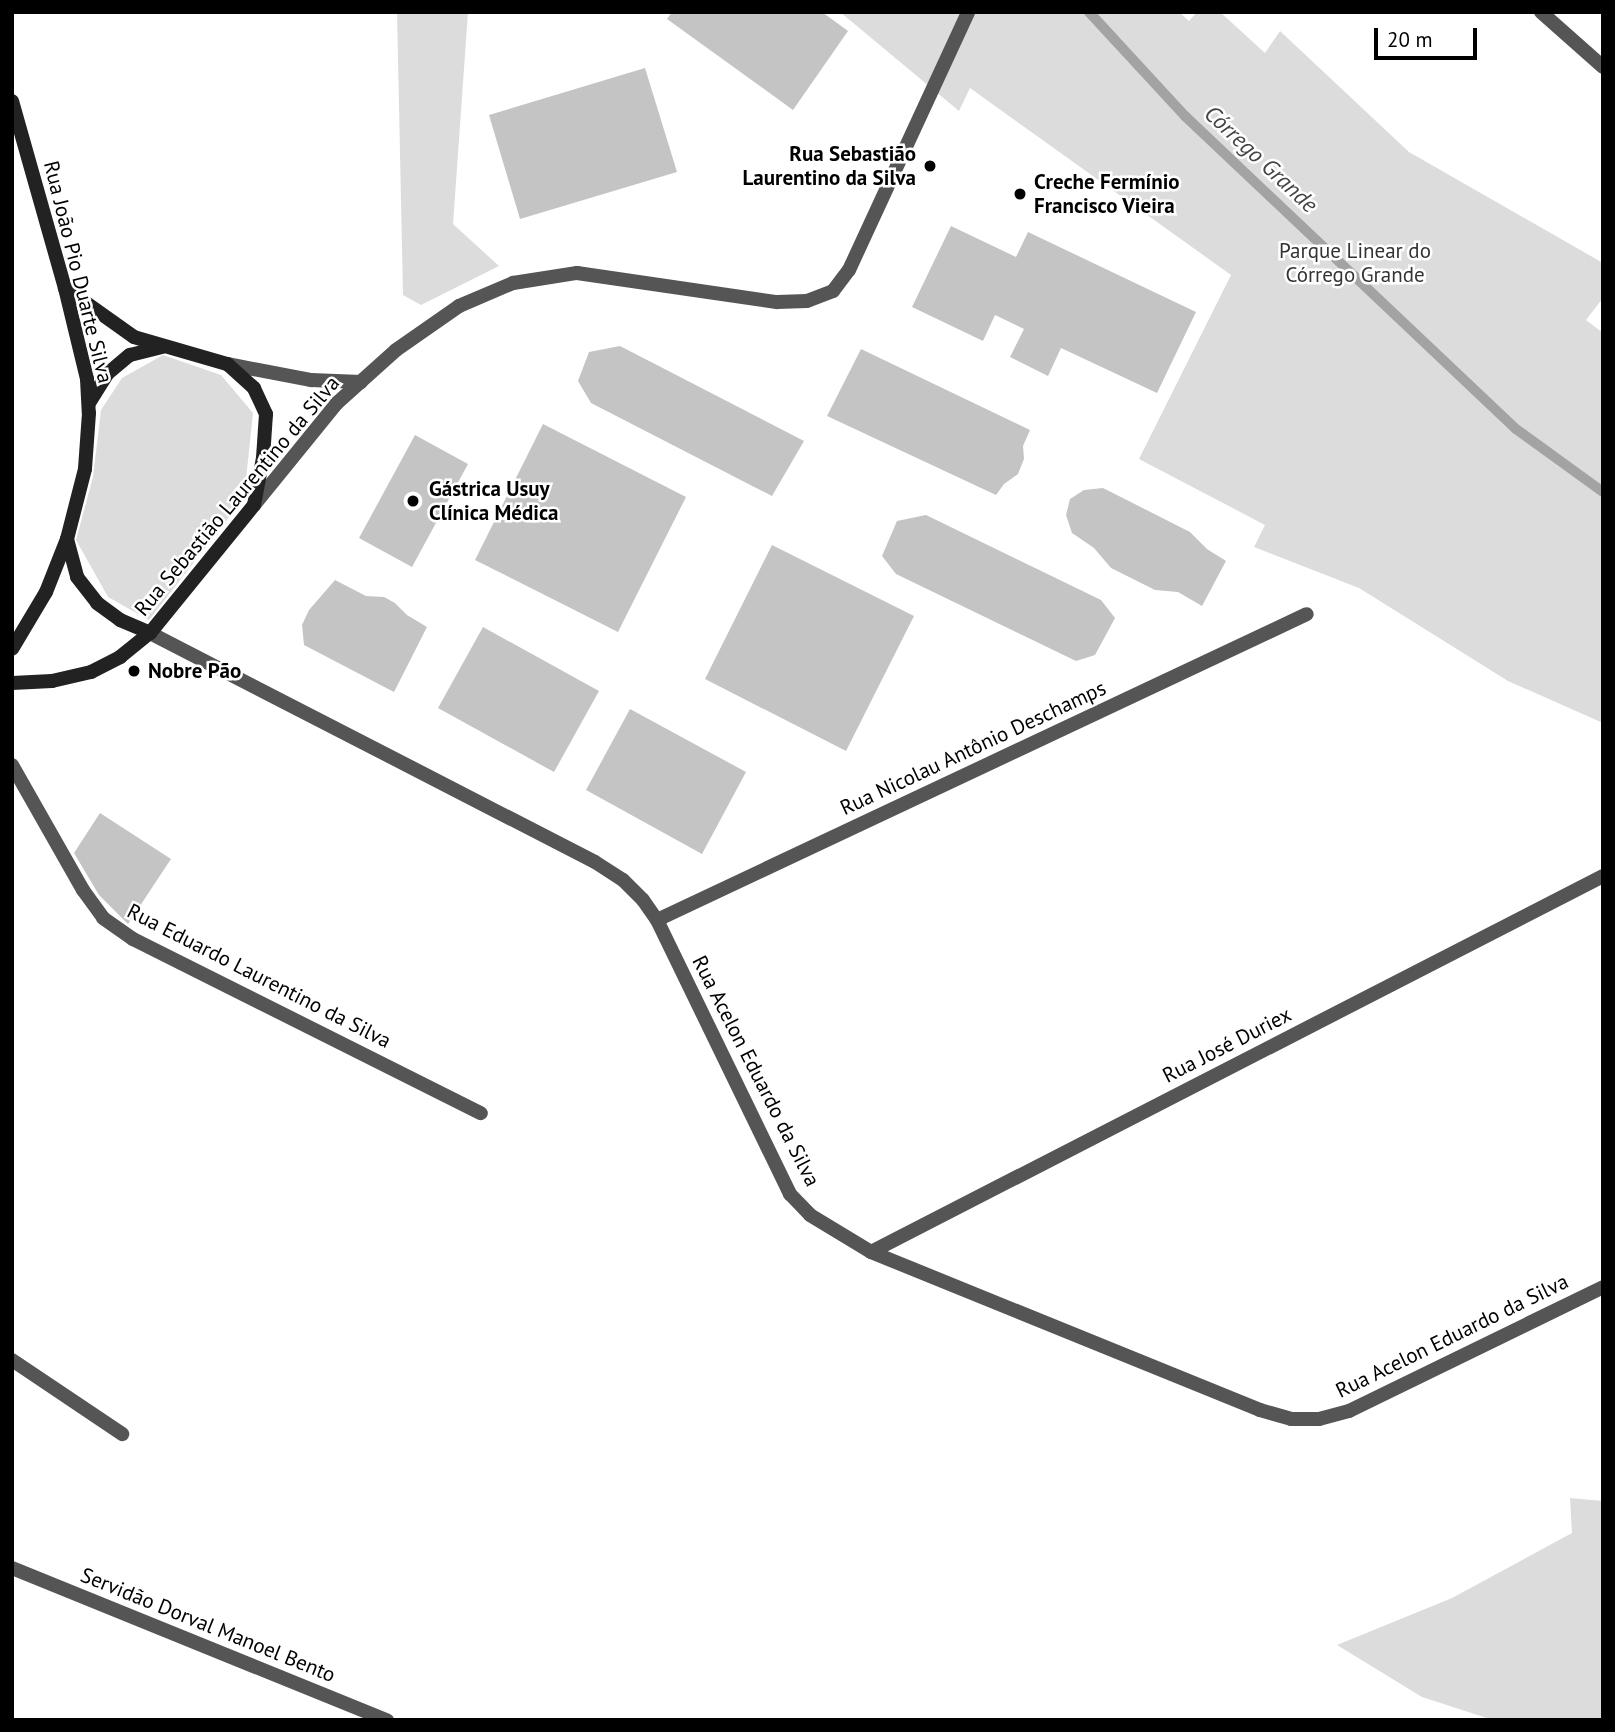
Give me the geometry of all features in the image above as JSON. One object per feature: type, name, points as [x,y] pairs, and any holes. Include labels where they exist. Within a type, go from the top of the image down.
[{"type":"main road","name":"Rua João Pio Duarte Silva","points":[[12,101],[65,288],[89,403],[85,469],[67,540],[46,593],[12,649]]},
{"type":"main road","points":[[65,288],[134,337],[227,364],[254,388],[265,414],[263,458],[254,505]]},
{"type":"main road","points":[[89,403],[107,374],[130,355],[163,346]]},
{"type":"main road","name":"Rua Sebastião Laurentino da Silva","points":[[12,683],[52,681],[91,672],[120,657],[150,633],[254,505]]},
{"type":"main road","points":[[67,540],[77,577],[97,603],[120,620],[150,633]]},
{"type":"street","name":"Rua Sebastião Laurentino da Silva","points":[[254,505],[337,403],[396,350],[459,306],[513,283],[577,273],[778,302],[807,301],[832,291],[849,270],[968,12]]},
{"type":"street","points":[[1541,12],[1603,67]]},
{"type":"street","points":[[227,364],[311,380],[361,382]]},
{"type":"street","name":"Rua Nicolau Antônio Deschamps","points":[[657,920],[1307,614]]},
{"type":"street","name":"Rua Acelon Eduardo da Silva","points":[[150,633],[595,862],[622,880],[643,900],[657,920],[790,1194],[810,1215],[871,1252],[1260,1410],[1291,1419],[1319,1419],[1349,1411],[1603,1287]]},
{"type":"street","name":"Rua Eduardo Laurentino da Silva","points":[[12,765],[83,890],[103,918],[133,939],[481,1114]]},
{"type":"street","name":"Rua José Duriex","points":[[871,1252],[1603,876]]},
{"type":"street","points":[[12,1360],[121,1434]]},
{"type":"street","name":"Servidão Dorval Manoel Bento","points":[[12,1568],[387,1720]]},
{"type":"green space","points":[[397,12],[468,12],[453,224],[499,266],[421,305],[403,295]]},
{"type":"green space","name":"Parque Linear do Córrego Grande","points":[[840,12],[1179,12],[1189,21],[1197,12],[1220,12],[1265,53],[1280,31],[1409,152],[1603,263],[1603,298],[1586,320],[1603,333],[1603,723],[1508,681],[1359,588],[1254,547],[1265,525],[1139,459],[1231,275],[970,88],[959,111]]},
{"type":"green space","points":[[163,355],[221,375],[253,413],[244,498],[149,620],[108,597],[76,540],[93,477],[101,410],[122,378]]},
{"type":"green space","points":[[1570,1498],[1603,1501],[1603,1720],[1493,1720],[1422,1697],[1337,1645],[1452,1598],[1572,1533]]},
{"type":"building","points":[[672,12],[822,12],[848,31],[793,110],[667,19]]},
{"type":"building","points":[[645,68],[677,172],[520,219],[489,115]]},
{"type":"building","points":[[951,226],[1016,257],[1028,232],[1196,312],[1157,393],[1061,348],[1048,376],[1010,357],[1024,329],[995,315],[983,341],[912,307]]},
{"type":"building","points":[[620,346],[804,441],[772,496],[591,403],[578,381],[589,352]]},
{"type":"building","points":[[861,349],[1030,430],[1023,446],[1024,459],[1018,474],[1004,484],[996,495],[827,416]]},
{"type":"building","points":[[543,424],[686,497],[618,632],[475,560]]},
{"type":"building","name":"Gástrica Usuy Clínica Médica","points":[[415,435],[468,464],[412,567],[359,538]]},
{"type":"building","points":[[1103,488],[1190,532],[1207,549],[1226,561],[1202,606],[1178,592],[1155,590],[1111,568],[1094,548],[1072,533],[1066,515],[1070,499],[1084,490]]},
{"type":"building","points":[[926,515],[1101,600],[1115,618],[1095,655],[1076,661],[896,574],[882,556],[897,521]]},
{"type":"building","points":[[772,545],[914,616],[846,751],[705,679]]},
{"type":"building","points":[[335,580],[366,596],[384,597],[427,627],[394,692],[304,645],[302,625],[309,610]]},
{"type":"building","points":[[483,627],[599,691],[554,772],[438,708]]},
{"type":"building","points":[[630,709],[746,772],[702,854],[586,790]]},
{"type":"building","points":[[100,813],[171,859],[128,924],[99,895],[74,853]]},
{"type":"waterway","name":"Córrego Grande","points":[[1089,12],[1185,116],[1516,429],[1603,492]]},
{"type":"place","name":"Rua Sebastião Laurentino da Silva","points":[[930,166]]},
{"type":"place","name":"Creche Fermínio Francisco Vieira","points":[[1020,194]]},
{"type":"place","name":"Gástrica Usuy Clínica Médica","points":[[413,501]]},
{"type":"place","name":"Nobre Pão","points":[[134,671]]}]
